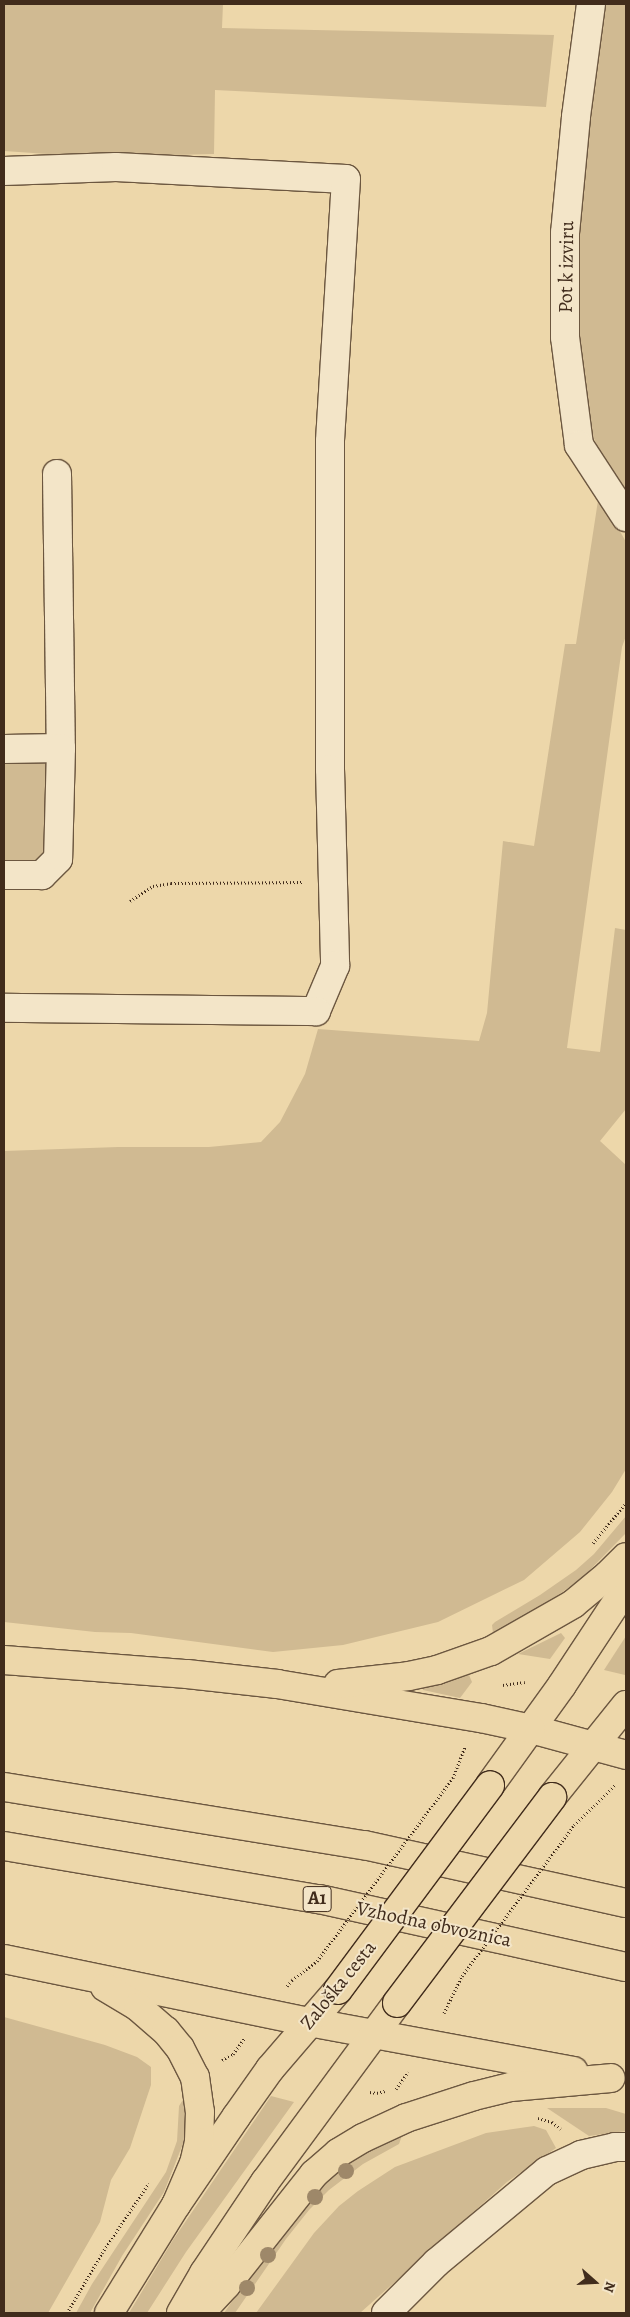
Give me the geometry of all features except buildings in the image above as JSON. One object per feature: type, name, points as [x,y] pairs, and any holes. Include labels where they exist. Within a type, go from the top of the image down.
[{"type":"main road","points":[[277,1684],[315,1685],[378,1681],[437,1670],[491,1651],[573,1604],[608,1576],[626,1557]]},
{"type":"main road","name":"Zaloška cesta","points":[[109,2313],[176,2205],[270,2069],[338,1990],[490,1785],[531,1729],[626,1588]]},
{"type":"main road","points":[[4,1660],[188,1674],[277,1684],[481,1718],[531,1729],[593,1747],[624,1768]]},
{"type":"main road","points":[[181,2313],[204,2273],[265,2182],[552,1797],[626,1705]]},
{"type":"main road","points":[[4,1787],[364,1845],[626,1904]]},
{"type":"main road","name":"Vzhodna obvoznica","points":[[4,1846],[320,1899],[626,1967]]},
{"type":"main road","points":[[4,1959],[309,2022],[619,2080]]},
{"type":"main road","points":[[74,1972],[112,1990],[138,2007],[166,2031],[188,2062],[195,2077],[198,2094],[200,2134],[194,2163],[176,2205]]},
{"type":"main road","points":[[200,2313],[226,2285],[314,2174],[338,2153],[363,2138],[406,2118],[474,2096],[511,2087],[619,2080]]},
{"type":"street","name":"Pot k izviru","points":[[590,4],[576,117],[565,233],[566,337],[580,445],[626,517]]},
{"type":"street","points":[[4,171],[116,167],[346,179],[330,442],[335,966],[316,1011],[4,1008]]},
{"type":"street","points":[[4,875],[42,875],[58,859],[61,748],[56,474]]},
{"type":"street","points":[[4,749],[61,748]]},
{"type":"street","points":[[386,2313],[436,2263],[547,2171],[581,2155],[614,2147],[626,2148]]},
{"type":"path","points":[[130,900],[153,886],[171,883],[259,884],[333,881]]},
{"type":"path","points":[[587,1548],[626,1503]]},
{"type":"path","points":[[504,1685],[528,1681]]},
{"type":"path","name":"Zaloška cesta","points":[[292,1980],[317,1961],[453,1778],[466,1742]]},
{"type":"path","points":[[444,2013],[462,1976],[574,1826],[594,1806],[624,1768]]},
{"type":"path","points":[[215,2064],[232,2054],[248,2035]]},
{"type":"path","points":[[398,2095],[395,2088],[413,2067]]},
{"type":"path","points":[[366,2091],[377,2093],[386,2090]]},
{"type":"path","points":[[532,2118],[552,2122],[573,2142],[581,2155]]},
{"type":"path","points":[[67,2313],[102,2253],[152,2179]]},
{"type":"shaded area","points":[[4,4],[223,4],[222,28],[554,35],[546,107],[215,90],[214,154],[92,157],[4,151]]},
{"type":"shaded area","points":[[606,4],[626,4],[626,501],[605,464],[592,434],[585,401],[578,364],[572,236],[585,124]]},
{"type":"shaded area","points":[[599,494],[626,542],[626,636],[622,647],[567,1048],[600,1052],[615,928],[626,930],[626,1109],[600,1141],[626,1165],[626,1469],[612,1492],[580,1532],[524,1580],[438,1622],[343,1645],[273,1652],[131,1633],[95,1632],[4,1622],[4,1151],[118,1147],[209,1147],[261,1142],[280,1122],[305,1074],[318,1029],[479,1041],[487,1013],[503,841],[534,846],[565,644],[576,644]]},
{"type":"shaded area","points":[[4,757],[43,761],[47,766],[48,850],[38,861],[4,860]]},
{"type":"shaded area","points":[[626,1516],[626,1533],[583,1577],[546,1604],[493,1633],[492,1625],[495,1622],[540,1595],[576,1570],[594,1554]]},
{"type":"shaded area","points":[[561,1633],[565,1638],[550,1659],[518,1654]]},
{"type":"shaded area","points":[[626,1636],[625,1675],[604,1670]]},
{"type":"shaded area","points":[[469,1675],[472,1682],[460,1698],[423,1690],[423,1688]]},
{"type":"shaded area","points":[[4,2017],[105,2045],[137,2057],[151,2067],[151,2085],[130,2148],[111,2180],[100,2222],[48,2313],[4,2313]]},
{"type":"shaded area","points":[[186,2095],[186,2136],[164,2192],[122,2256],[90,2313],[76,2313],[92,2284],[166,2172],[177,2141],[179,2106]]},
{"type":"shaded area","points":[[271,2096],[294,2102],[186,2252],[147,2313],[129,2313],[173,2240]]},
{"type":"shaded area","points":[[547,2108],[606,2108],[626,2114],[626,2131],[589,2136]]},
{"type":"shaded area","points":[[534,2126],[546,2130],[556,2148],[507,2182],[360,2313],[256,2313],[314,2233],[339,2206],[358,2191],[395,2167],[486,2133]]},
{"type":"shaded area","points":[[403,2133],[399,2144],[363,2164],[329,2190],[309,2210],[286,2239],[235,2313],[224,2313],[283,2227],[322,2183],[354,2158]]}]
